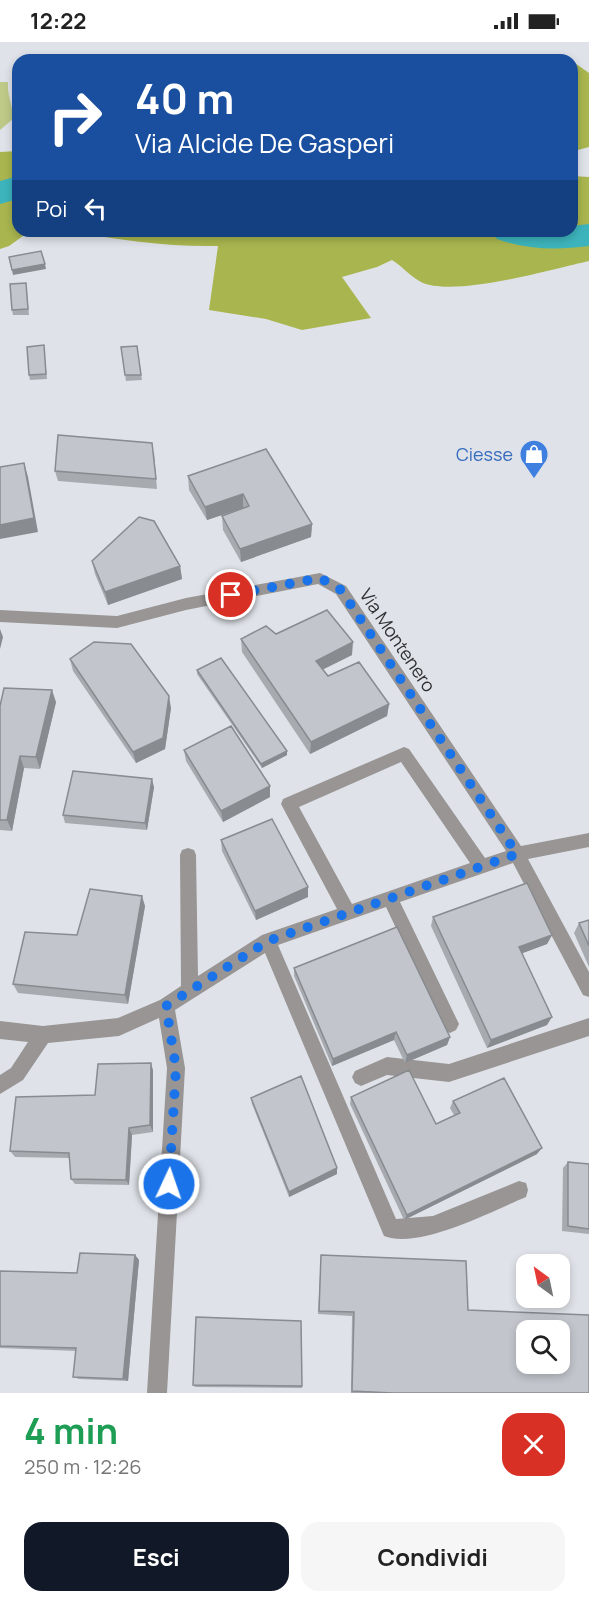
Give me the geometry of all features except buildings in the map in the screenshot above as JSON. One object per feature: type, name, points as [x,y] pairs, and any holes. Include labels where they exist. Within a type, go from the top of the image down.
[{"type":"street","name":"Via Montenero","points":[[0,616],[117,622],[186,604],[320,578],[341,590],[517,854],[589,989]]},
{"type":"street","points":[[348,913],[289,804],[404,754],[481,866]]},
{"type":"street","points":[[0,1030],[43,1035],[119,1027],[166,1006],[268,941],[517,854],[589,840]]},
{"type":"street","points":[[188,855],[190,991]]},
{"type":"street","points":[[390,898],[450,1024]]},
{"type":"street","points":[[268,941],[391,1228],[433,1226],[519,1190]]},
{"type":"street","points":[[157,1393],[176,1068],[166,1006]]},
{"type":"street","points":[[361,1077],[387,1066],[449,1073],[589,1027]]},
{"type":"street","points":[[0,1085],[16,1074],[43,1035]]},
{"type":"green space","points":[[578,65],[589,73],[589,147],[578,150]]},
{"type":"green space","points":[[0,82],[8,82],[12,120],[0,130]]},
{"type":"green space","points":[[12,151],[12,237],[22,237],[0,249],[0,152]]},
{"type":"green space","points":[[578,176],[589,177],[589,261],[504,280],[456,287],[436,286],[421,282],[392,260],[342,277],[371,318],[302,330],[266,319],[209,310],[218,246],[144,242],[107,237],[578,237]]},
{"type":"waterway","points":[[0,193],[12,189]]},
{"type":"waterway","points":[[578,236],[589,235]]},
{"type":"waterway","points":[[539,237],[569,237]]},
{"type":"place","name":"Ciesse","points":[[534,480]]},
{"type":"route","points":[[169,1184],[176,1068],[166,1006],[268,941],[517,854],[341,590],[320,578],[231,595]]}]
